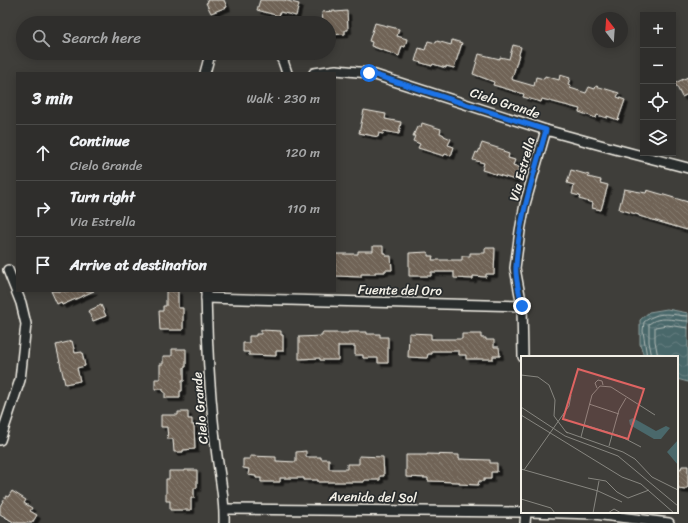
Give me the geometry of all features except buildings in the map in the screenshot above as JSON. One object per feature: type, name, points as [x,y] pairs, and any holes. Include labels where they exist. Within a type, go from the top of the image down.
[{"type":"street","points":[[205,72],[208,60]]},
{"type":"street","points":[[282,60],[287,72]]},
{"type":"street","name":"Cielo Grande","points":[[321,72],[336,70],[369,73],[546,130],[688,168]]},
{"type":"street","name":"Via Estrella","points":[[523,356],[522,306],[516,268],[520,231],[546,130]]},
{"type":"street","points":[[8,270],[16,290]]},
{"type":"street","points":[[0,440],[20,380],[26,324],[17,292]]},
{"type":"street","name":"Cielo Grande","points":[[206,294],[207,340],[217,456],[224,509],[224,523]]},
{"type":"street","name":"Fuente del Oro","points":[[206,294],[522,306]]},
{"type":"street","name":"Avenida del Sol","points":[[224,509],[521,512]]},
{"type":"street","points":[[525,523],[526,513]]},
{"type":"street","points":[[562,513],[594,514],[669,523]]},
{"type":"water","points":[[667,309],[688,313],[688,382],[678,379],[678,356],[644,356],[640,344],[640,320],[649,312]]},
{"type":"route","points":[[369,73],[546,130],[520,231],[516,268],[522,306]]}]
